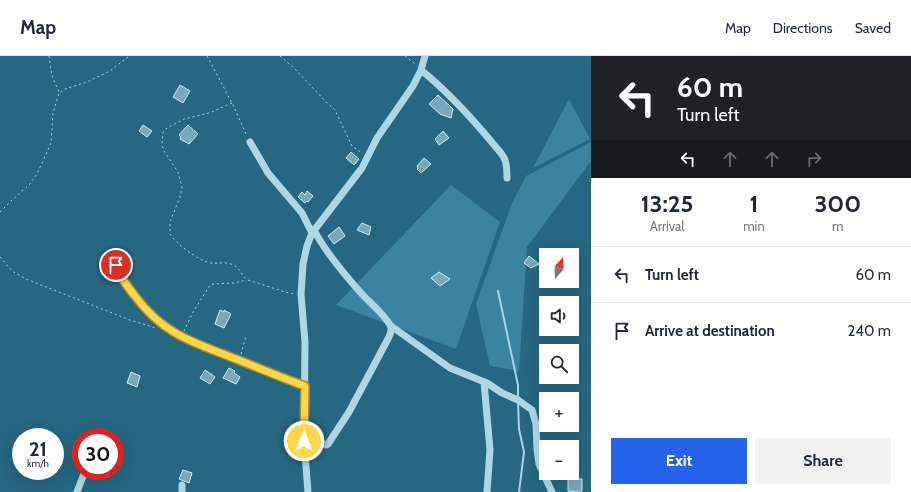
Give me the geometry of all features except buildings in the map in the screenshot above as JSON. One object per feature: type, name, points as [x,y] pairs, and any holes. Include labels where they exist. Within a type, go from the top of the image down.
[{"type":"street","points":[[308,492],[304,441],[305,342],[301,294],[307,246],[313,232],[362,168],[377,138],[413,86],[421,70],[425,56]]},
{"type":"street","points":[[421,70],[437,83],[457,103],[501,153],[505,159],[507,178]]},
{"type":"street","points":[[250,142],[268,173],[302,213],[313,232],[338,265],[391,326],[450,368],[484,382],[502,393],[518,400],[532,410],[536,424],[539,464],[552,492]]},
{"type":"street","points":[[114,256],[119,273],[140,304],[158,322],[171,332],[305,386]]},
{"type":"street","points":[[304,441],[311,439],[326,445],[328,444],[349,412],[383,349],[392,330],[391,326]]},
{"type":"street","points":[[484,382],[490,450],[487,492]]},
{"type":"street","points":[[77,492],[82,480]]},
{"type":"path","points":[[49,56],[52,76],[59,93]]},
{"type":"path","points":[[0,212],[30,184],[37,174],[51,143],[52,113],[59,93],[65,89],[87,82],[110,71],[129,56]]},
{"type":"path","points":[[207,56],[232,103],[250,142]]},
{"type":"path","points":[[280,56],[294,68],[322,99],[335,110],[352,146],[367,158]]},
{"type":"path","points":[[405,56],[421,70]]},
{"type":"path","points":[[232,103],[209,113],[184,119],[167,128],[163,132],[162,144],[164,151],[178,172],[182,187],[180,197],[170,222],[169,232],[174,240],[200,260],[208,263],[226,263],[234,265],[240,269],[245,278],[248,280],[285,292],[301,294]]},
{"type":"path","points":[[0,257],[12,270],[26,279],[130,320],[159,329]]},
{"type":"path","points":[[182,337],[192,314],[210,285],[248,280]]},
{"type":"path","points":[[239,360],[246,336]]},
{"type":"shaded area","points":[[569,99],[590,139],[533,168]]},
{"type":"shaded area","points":[[591,142],[591,161],[527,247],[519,371],[490,366],[476,304],[512,203],[526,176]]},
{"type":"shaded area","points":[[451,185],[500,222],[456,349],[336,305]]},
{"type":"waterway","points":[[498,291],[518,385],[518,398]]},
{"type":"waterway","points":[[518,402],[519,429],[524,452],[519,492]]},
{"type":"route","points":[[116,265],[126,285],[140,304],[171,332],[191,342],[305,386],[304,441]]}]
